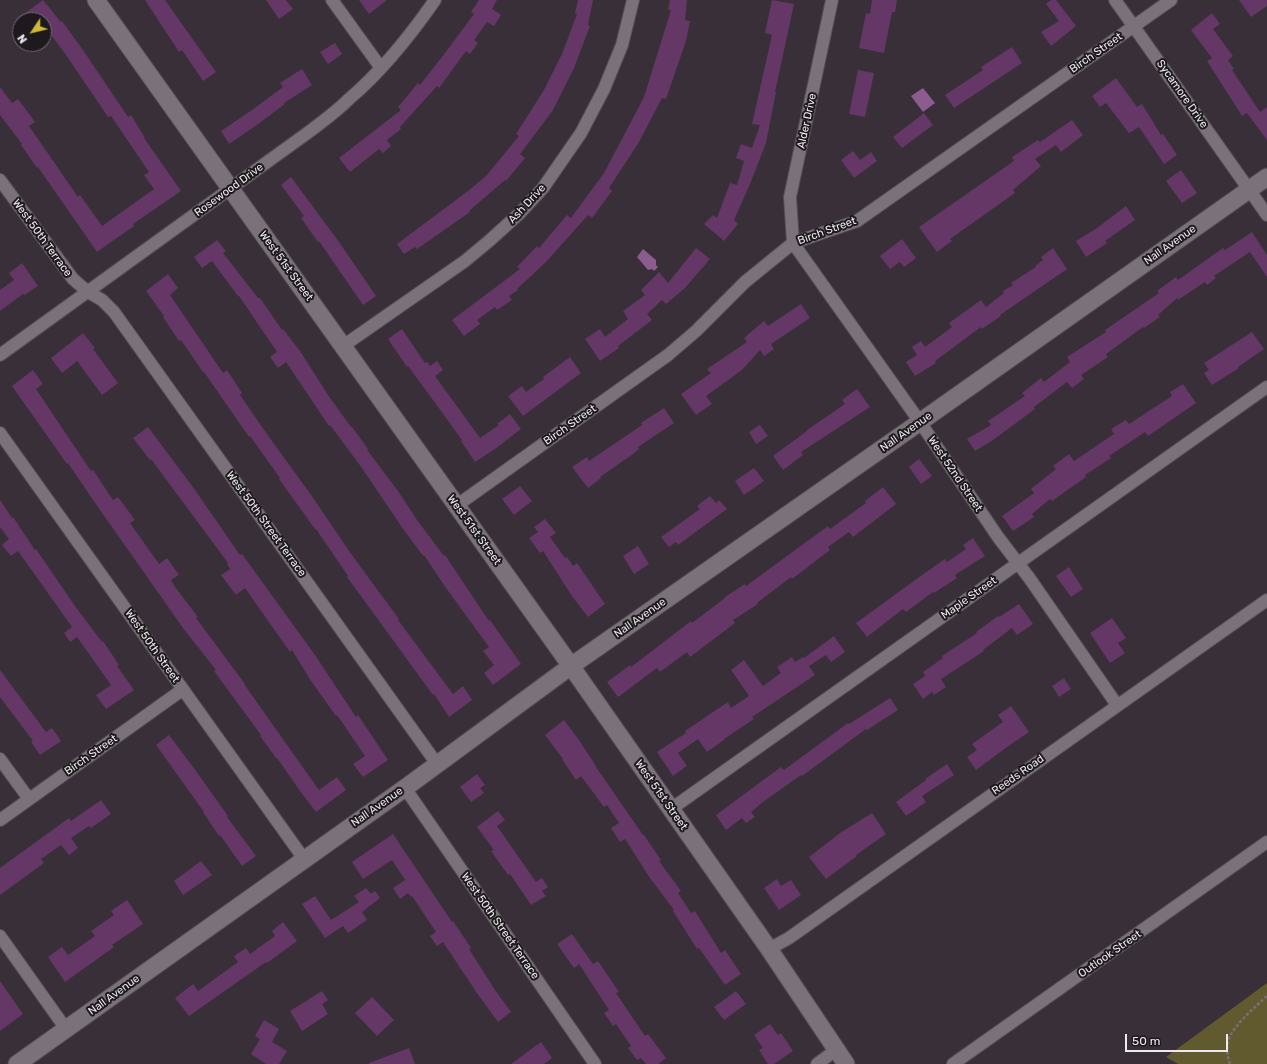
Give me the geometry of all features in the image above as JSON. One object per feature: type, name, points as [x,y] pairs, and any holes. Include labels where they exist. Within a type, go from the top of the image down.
[{"type":"street","name":"West 51st Street","points":[[96,0],[571,666],[769,949],[846,1064]]},
{"type":"street","points":[[332,0],[381,68]]},
{"type":"street","name":"Rosewood Drive","points":[[0,354],[313,129],[350,99],[381,68],[415,28],[434,0]]},
{"type":"street","name":"Ash Drive","points":[[343,346],[465,261],[520,213],[543,188],[581,134],[604,89],[622,45],[633,0]]},
{"type":"street","name":"Alder Drive","points":[[793,243],[790,197],[832,0]]},
{"type":"street","name":"Sycamore Drive","points":[[1115,0],[1267,215]]},
{"type":"street","name":"Birch Street","points":[[456,506],[668,355],[696,331],[745,282],[793,243],[857,221],[1171,0]]},
{"type":"street","name":"Nall Avenue","points":[[17,1064],[405,788],[571,666],[920,422],[1267,176]]},
{"type":"street","name":"West 50th Terrace","points":[[0,180],[73,279],[88,292]]},
{"type":"street","name":"West 52nd Street","points":[[793,243],[920,422],[1017,564],[1030,579],[1117,706]]},
{"type":"street","name":"West 50th Street Terrace","points":[[88,292],[102,300],[114,312],[437,764]]},
{"type":"street","name":"Maple Street","points":[[671,809],[1267,387]]},
{"type":"street","name":"West 50th Street","points":[[0,433],[304,859]]},
{"type":"street","name":"Reeds Road","points":[[769,949],[789,938],[1267,600]]},
{"type":"street","name":"Birch Street","points":[[0,820],[182,690]]},
{"type":"street","points":[[0,759],[29,799]]},
{"type":"street","name":"West 50th Street Terrace","points":[[405,788],[595,1064]]},
{"type":"street","name":"Outlook Street","points":[[953,1064],[1267,842]]},
{"type":"street","points":[[0,936],[66,1029]]},
{"type":"street","points":[[817,1064],[836,1050]]},
{"type":"path","points":[[1230,1064],[1227,1057],[1229,1037],[1239,1024],[1267,996]]},
{"type":"shaded area","points":[[923,88],[935,103],[923,112],[911,96]]},
{"type":"shaded area","points":[[643,249],[656,260],[656,265],[658,267],[654,271],[652,269],[648,270],[637,257]]},
{"type":"shaded area","points":[[1267,983],[1267,1064],[1178,1064],[1166,1057]]},
{"type":"building","points":[[43,0],[61,22],[62,21],[128,117],[131,115],[144,138],[181,191],[133,224],[134,226],[97,252],[0,115],[0,87],[12,103],[18,99],[35,122],[29,126],[78,197],[80,195],[102,226],[154,189],[144,175],[149,172],[111,116],[108,117],[52,36],[52,12],[27,12]]},
{"type":"building","points":[[145,0],[165,0],[216,72],[203,81],[182,50],[179,52]]},
{"type":"building","points":[[266,0],[286,0],[293,9],[279,19]]},
{"type":"building","points":[[359,0],[387,0],[369,14]]},
{"type":"building","points":[[479,0],[497,0],[492,9],[501,15],[494,26],[487,22],[474,40],[478,43],[470,54],[466,51],[439,88],[437,86],[400,127],[401,129],[387,140],[391,146],[383,153],[379,149],[350,172],[339,158],[401,110],[398,107],[418,83],[420,85],[445,53],[474,14],[471,12]]},
{"type":"building","points":[[578,0],[593,0],[588,25],[590,26],[574,68],[553,110],[520,154],[525,158],[506,181],[505,180],[469,211],[470,212],[417,249],[415,247],[404,254],[397,244],[486,176],[519,136],[516,134],[544,90],[562,54],[577,14],[575,13]]},
{"type":"building","points":[[670,0],[687,0],[685,20],[690,21],[686,41],[666,99],[662,98],[639,142],[609,188],[612,191],[592,218],[588,215],[546,262],[517,289],[518,290],[509,296],[512,300],[497,310],[495,307],[477,320],[480,324],[464,336],[452,320],[520,269],[517,267],[537,246],[539,248],[567,215],[571,218],[604,173],[644,97],[671,10],[668,10]]},
{"type":"building","points":[[772,0],[794,4],[775,92],[766,143],[734,220],[738,224],[724,241],[704,224],[713,215],[717,218],[730,183],[737,185],[744,161],[736,158],[741,144],[752,148],[760,125],[752,124],[772,35],[765,33]]},
{"type":"building","points":[[872,0],[897,0],[895,12],[892,12],[884,53],[859,48],[866,13],[870,14]]},
{"type":"building","points":[[1051,0],[1056,0],[1076,26],[1051,46],[1041,32],[1059,21],[1046,4]]},
{"type":"building","points":[[1239,0],[1267,0],[1267,6],[1251,17]]},
{"type":"building","points":[[1212,13],[1220,24],[1213,29],[1233,56],[1228,60],[1234,69],[1232,70],[1260,112],[1267,107],[1267,140],[1247,113],[1242,116],[1207,61],[1212,58],[1191,30]]},
{"type":"building","points":[[335,43],[342,54],[328,64],[320,52]]},
{"type":"building","points":[[1012,47],[1022,63],[954,108],[945,95],[983,70],[981,67]]},
{"type":"building","points":[[302,69],[312,85],[284,103],[285,104],[229,144],[221,131],[283,87],[280,83]]},
{"type":"building","points":[[858,70],[874,73],[865,117],[849,114]]},
{"type":"building","points":[[1116,78],[1137,107],[1142,104],[1161,135],[1163,134],[1177,155],[1164,164],[1139,127],[1129,133],[1106,103],[1100,107],[1092,96]]},
{"type":"building","points":[[924,113],[933,125],[902,148],[893,137]]},
{"type":"building","points":[[1072,120],[1083,135],[1061,152],[1056,145],[1035,159],[1041,166],[1013,190],[1015,193],[950,239],[952,241],[937,252],[919,227],[1014,161],[1012,157],[1038,140],[1040,142]]},
{"type":"building","points":[[853,151],[860,160],[871,152],[877,161],[854,178],[841,160]]},
{"type":"building","points":[[1181,170],[1197,193],[1182,203],[1166,181]]},
{"type":"building","points":[[291,177],[339,242],[376,296],[363,305],[319,241],[318,242],[301,218],[304,216],[281,185]]},
{"type":"building","points":[[1126,206],[1135,220],[1105,241],[1107,243],[1086,257],[1076,241],[1097,228]]},
{"type":"building","points":[[1252,232],[1267,255],[1267,277],[1250,252],[1214,276],[1216,278],[1207,285],[1205,282],[1178,300],[1177,298],[1158,315],[1160,317],[1144,328],[1143,327],[1106,354],[1108,357],[1081,375],[1084,379],[1072,388],[1067,382],[1034,407],[1035,409],[993,440],[975,451],[967,439],[991,425],[988,421],[1025,396],[1022,393],[1041,378],[1044,382],[1070,362],[1067,357],[1106,332],[1105,330],[1159,293],[1157,291],[1176,277],[1178,280],[1223,248],[1225,250]]},
{"type":"building","points":[[902,239],[916,258],[904,267],[900,262],[890,269],[880,256]]},
{"type":"building","points":[[217,240],[226,251],[223,253],[258,298],[260,298],[282,330],[283,329],[300,351],[328,395],[398,491],[417,520],[444,556],[445,555],[489,621],[490,620],[521,664],[493,685],[484,673],[494,665],[483,651],[489,647],[424,555],[423,556],[401,526],[362,468],[330,425],[329,426],[286,362],[278,368],[270,357],[277,352],[239,296],[212,261],[202,268],[194,257]]},
{"type":"building","points":[[696,248],[710,259],[685,288],[666,304],[662,300],[647,314],[652,320],[618,346],[619,348],[600,361],[585,339],[600,329],[605,337],[628,319],[623,311],[645,295],[641,290],[659,272],[668,283]]},
{"type":"building","points":[[1053,248],[1067,269],[982,329],[981,327],[935,361],[936,363],[915,376],[906,362],[917,355],[912,347],[921,341],[925,347],[952,327],[949,323],[981,300],[986,307],[1004,293],[1003,291],[1013,285],[1011,283],[1036,267],[1035,266],[1043,260],[1041,257]]},
{"type":"building","points":[[22,263],[38,286],[24,295],[23,294],[0,311],[0,290],[14,280],[9,273]]},
{"type":"building","points":[[168,274],[178,288],[170,295],[223,373],[227,370],[242,393],[240,395],[354,558],[399,619],[398,620],[453,694],[463,686],[472,700],[449,717],[434,694],[433,695],[347,577],[348,576],[316,529],[279,479],[280,478],[250,436],[249,437],[181,340],[179,341],[163,317],[164,316],[146,291]]},
{"type":"building","points":[[801,304],[810,318],[771,344],[774,349],[764,356],[760,350],[742,370],[706,396],[712,404],[696,415],[681,394],[711,373],[707,369],[747,342],[744,338],[764,321],[768,326]]},
{"type":"building","points":[[402,329],[425,363],[427,362],[430,366],[437,361],[443,370],[435,376],[480,438],[499,425],[497,424],[510,414],[521,429],[475,462],[461,441],[462,440],[408,366],[407,367],[388,339]]},
{"type":"building","points":[[1252,332],[1264,349],[1238,367],[1239,368],[1212,385],[1204,373],[1209,370],[1204,363]]},
{"type":"building","points":[[83,333],[95,348],[93,349],[118,383],[102,395],[77,361],[62,373],[51,358]]},
{"type":"building","points":[[570,357],[581,373],[523,416],[508,396],[522,386],[526,392]]},
{"type":"building","points":[[33,370],[43,384],[36,389],[91,471],[93,470],[113,500],[118,497],[135,520],[130,523],[159,564],[167,558],[179,575],[171,580],[175,587],[198,617],[196,618],[245,684],[319,790],[337,777],[346,790],[316,812],[260,736],[261,735],[214,671],[216,670],[183,628],[68,463],[67,464],[12,386]]},
{"type":"building","points":[[1183,384],[1196,403],[1148,436],[1145,432],[1109,456],[1111,458],[1085,475],[1086,477],[1052,501],[1050,499],[1032,514],[1034,517],[1013,531],[1002,516],[1034,493],[1031,489],[1056,469],[1053,466],[1069,454],[1074,461],[1114,434],[1111,429],[1126,420],[1129,424],[1172,396],[1170,392]]},
{"type":"building","points":[[857,389],[870,407],[801,452],[803,455],[783,470],[773,456],[845,404],[842,400]]},
{"type":"building","points":[[664,408],[674,423],[638,447],[639,449],[633,454],[600,477],[601,478],[588,488],[572,467],[587,457],[589,461]]},
{"type":"building","points":[[760,425],[768,436],[756,444],[749,432]]},
{"type":"building","points":[[148,427],[195,490],[240,555],[242,554],[315,655],[356,717],[358,715],[388,760],[363,777],[353,764],[365,756],[337,715],[336,716],[311,681],[292,650],[290,652],[245,588],[236,595],[221,575],[230,569],[227,564],[228,563],[151,459],[150,460],[133,438]]},
{"type":"building","points":[[919,459],[932,476],[921,484],[909,467]]},
{"type":"building","points":[[754,468],[764,481],[744,495],[735,481]]},
{"type":"building","points":[[520,486],[532,501],[514,515],[502,499]]},
{"type":"building","points":[[883,487],[896,504],[853,537],[849,532],[828,547],[830,550],[792,579],[791,577],[757,603],[758,604],[733,620],[735,623],[690,657],[687,652],[660,672],[657,668],[618,697],[607,682],[630,665],[631,667],[725,597],[745,584],[746,586],[828,526],[830,529],[866,503],[865,501]]},
{"type":"building","points":[[710,496],[716,503],[719,500],[727,509],[678,545],[676,542],[669,547],[661,537],[700,509],[697,506]]},
{"type":"building","points":[[0,500],[75,606],[102,642],[103,641],[119,665],[117,666],[134,690],[106,709],[96,695],[111,685],[77,637],[70,642],[64,633],[72,627],[18,551],[11,556],[2,545],[9,539],[0,527]]},
{"type":"building","points":[[545,519],[556,533],[550,537],[565,558],[567,557],[573,566],[577,563],[605,604],[588,617],[572,596],[543,551],[540,553],[529,538],[538,532],[534,527]]},
{"type":"building","points":[[973,538],[985,556],[955,575],[957,578],[934,593],[933,592],[906,612],[903,609],[867,637],[856,623],[945,559],[947,562],[966,549],[963,545]]},
{"type":"building","points":[[638,546],[649,564],[634,574],[623,556]]},
{"type":"building","points":[[1069,567],[1083,589],[1071,597],[1056,576]]},
{"type":"building","points":[[1019,604],[1033,624],[1017,635],[1012,628],[983,650],[984,651],[941,679],[946,687],[934,695],[932,692],[923,699],[913,684],[925,676],[923,672],[943,658],[942,656],[977,633],[976,632],[998,616],[999,617]]},
{"type":"building","points":[[1112,618],[1126,638],[1118,643],[1125,653],[1110,663],[1090,633]]},
{"type":"building","points":[[834,636],[845,652],[831,662],[826,655],[809,666],[815,675],[752,717],[754,719],[707,752],[698,739],[678,753],[687,766],[673,776],[657,752],[728,702],[731,708],[749,696],[731,670],[744,660],[763,686],[781,673],[777,667],[792,657],[795,662],[803,657],[804,658]]},
{"type":"building","points":[[0,670],[46,732],[52,728],[61,741],[40,755],[31,742],[33,741],[0,697]]},
{"type":"building","points":[[1064,678],[1071,689],[1059,697],[1052,686]]},
{"type":"building","points":[[890,698],[898,710],[867,730],[866,729],[802,776],[801,775],[763,802],[751,812],[755,817],[746,823],[742,818],[726,830],[716,815],[781,767],[784,770],[848,723],[849,724]]},
{"type":"building","points":[[1011,706],[1029,732],[976,770],[967,757],[977,750],[972,744],[1003,722],[998,715]]},
{"type":"building","points":[[564,720],[661,860],[659,861],[681,891],[678,893],[691,913],[695,911],[721,953],[725,950],[741,974],[725,985],[699,948],[697,949],[673,911],[674,910],[650,878],[625,839],[620,842],[611,828],[619,823],[607,805],[604,807],[581,776],[576,780],[563,759],[545,735]]},
{"type":"building","points":[[169,735],[256,856],[242,866],[220,835],[219,836],[204,812],[156,745]]},
{"type":"building","points":[[947,764],[954,775],[922,796],[926,802],[906,816],[896,802]]},
{"type":"building","points":[[477,774],[485,785],[480,788],[484,793],[471,802],[460,787]]},
{"type":"building","points":[[101,800],[111,814],[91,828],[89,826],[71,838],[78,848],[69,855],[61,845],[41,859],[44,863],[0,895],[0,868],[69,818],[71,821]]},
{"type":"building","points":[[498,811],[505,820],[497,826],[536,882],[542,878],[548,887],[542,891],[546,896],[531,905],[510,874],[508,875],[491,851],[494,850],[477,827]]},
{"type":"building","points":[[872,813],[886,834],[826,879],[809,857],[840,833]]},
{"type":"building","points":[[393,834],[471,948],[469,949],[511,1012],[498,1022],[443,942],[437,946],[430,936],[436,932],[412,896],[411,897],[408,893],[400,899],[393,888],[405,880],[392,860],[363,879],[352,862]]},
{"type":"building","points":[[201,861],[212,875],[183,895],[174,881]]},
{"type":"building","points":[[777,879],[781,886],[791,880],[801,895],[779,910],[764,888]]},
{"type":"building","points":[[366,888],[371,894],[375,891],[380,898],[362,912],[367,920],[348,933],[343,926],[325,938],[302,904],[315,896],[331,920],[359,902],[354,896]]},
{"type":"building","points":[[127,900],[143,924],[112,945],[114,947],[65,982],[48,957],[62,947],[68,955],[95,936],[91,931],[114,915],[111,911]]},
{"type":"building","points":[[283,922],[297,941],[189,1016],[175,998],[193,984],[198,991],[238,962],[234,956],[246,948],[250,954],[275,936],[272,931]]},
{"type":"building","points":[[572,934],[593,964],[598,961],[619,992],[616,993],[645,1036],[648,1034],[666,1058],[658,1064],[646,1064],[641,1058],[637,1060],[628,1048],[631,1046],[616,1024],[613,1026],[604,1013],[609,1010],[579,964],[574,968],[557,944]]},
{"type":"building","points":[[0,981],[23,1014],[0,1031]]},
{"type":"building","points":[[322,991],[328,1000],[322,1004],[328,1014],[302,1031],[290,1011]]},
{"type":"building","points":[[736,991],[746,1004],[724,1020],[714,1007]]},
{"type":"building","points":[[372,997],[394,1020],[377,1036],[355,1013]]},
{"type":"building","points":[[264,1020],[279,1029],[272,1042],[287,1051],[279,1064],[266,1064],[251,1054],[260,1039],[255,1036]]},
{"type":"building","points":[[770,1024],[778,1035],[781,1033],[793,1051],[774,1064],[768,1064],[759,1050],[763,1048],[754,1035]]},
{"type":"building","points":[[541,1042],[552,1058],[544,1064],[511,1064]]},
{"type":"building","points":[[409,1048],[415,1064],[369,1064],[369,1063]]}]
